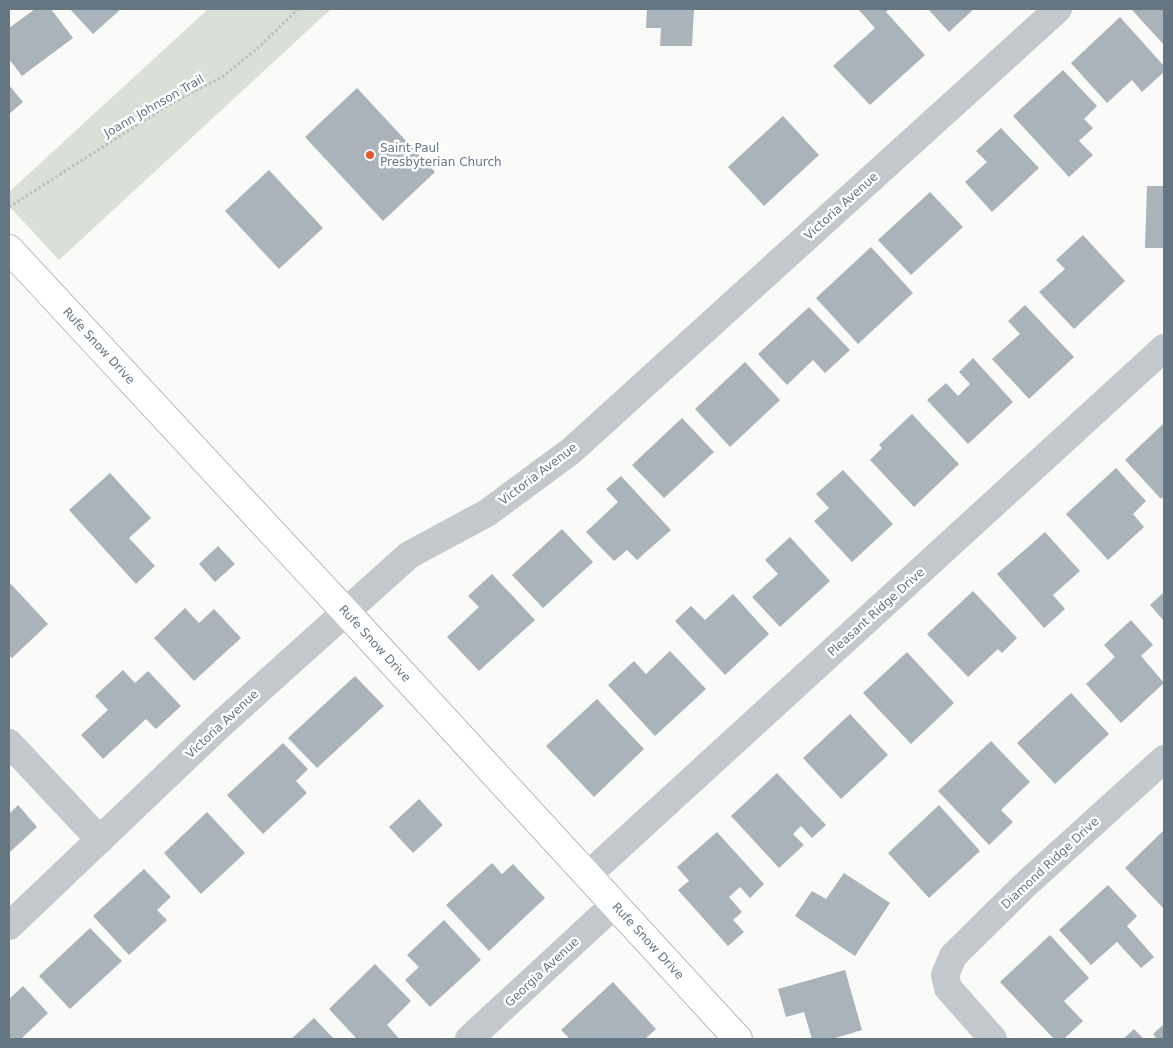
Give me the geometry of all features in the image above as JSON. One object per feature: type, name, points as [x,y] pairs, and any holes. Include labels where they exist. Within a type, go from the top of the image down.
[{"type":"main road","name":"Rufe Snow Drive","points":[[9,249],[738,1039]]},
{"type":"street","name":"Victoria Avenue","points":[[9,926],[220,725],[409,555],[487,512],[571,451],[1058,9]]},
{"type":"street","name":"Pleasant Ridge Drive","points":[[588,875],[1164,348]]},
{"type":"street","points":[[9,743],[100,840]]},
{"type":"street","name":"Diamond Ridge Drive","points":[[993,1039],[948,988],[946,975],[953,956],[1025,885],[1164,758]]},
{"type":"street","name":"Georgia Avenue","points":[[469,1039],[614,905]]},
{"type":"path","name":"Joann Johnson Trail","points":[[9,207],[170,104],[222,77],[260,47],[298,9]]},
{"type":"shaded area","points":[[208,9],[331,9],[59,260],[9,206],[9,192]]},
{"type":"building","points":[[35,9],[51,9],[73,38],[22,76],[9,59],[9,28]]},
{"type":"building","points":[[70,9],[121,9],[93,34]]},
{"type":"building","points":[[647,9],[694,9],[692,46],[660,46],[661,28],[646,28]]},
{"type":"building","points":[[858,9],[889,9],[886,12],[925,55],[870,105],[833,66],[875,28]]},
{"type":"building","points":[[928,9],[974,9],[949,32]]},
{"type":"building","points":[[1164,9],[1164,45],[1132,10]]},
{"type":"building","points":[[1120,17],[1164,66],[1164,72],[1142,92],[1132,80],[1107,103],[1071,63]]},
{"type":"building","points":[[1063,70],[1097,106],[1084,119],[1093,128],[1079,141],[1093,155],[1069,177],[1013,116]]},
{"type":"building","points":[[9,85],[23,102],[9,114]]},
{"type":"building","name":"Saint Paul Presbyterian Church","points":[[357,88],[435,172],[383,221],[305,137]]},
{"type":"building","points":[[783,116],[819,155],[764,206],[728,167]]},
{"type":"building","points":[[1001,128],[1039,168],[992,212],[965,182],[987,162],[976,151]]},
{"type":"building","points":[[269,170],[323,228],[279,269],[225,211]]},
{"type":"building","points":[[1147,186],[1164,186],[1164,248],[1145,248]]},
{"type":"building","points":[[930,192],[963,227],[911,275],[878,240]]},
{"type":"building","points":[[1083,235],[1125,281],[1074,329],[1039,292],[1065,269],[1056,260]]},
{"type":"building","points":[[871,247],[913,293],[858,344],[816,298]]},
{"type":"building","points":[[1025,305],[1074,357],[1029,399],[992,359],[1020,334],[1008,321]]},
{"type":"building","points":[[809,307],[850,350],[825,373],[813,360],[787,385],[758,354]]},
{"type":"building","points":[[973,358],[1013,402],[968,444],[927,400],[946,383],[958,396],[970,384],[959,372]]},
{"type":"building","points":[[745,362],[780,400],[730,447],[695,409]]},
{"type":"building","points":[[912,414],[959,464],[914,507],[870,460],[882,448],[879,445]]},
{"type":"building","points":[[682,418],[714,452],[664,498],[632,465]]},
{"type":"building","points":[[1164,423],[1164,496],[1161,499],[1125,460]]},
{"type":"building","points":[[1116,468],[1146,501],[1133,514],[1144,527],[1108,560],[1066,514]]},
{"type":"building","points":[[843,470],[893,524],[852,562],[814,521],[829,508],[816,494]]},
{"type":"building","points":[[110,473],[151,518],[129,538],[155,566],[136,584],[69,510]]},
{"type":"building","points":[[621,476],[671,530],[637,560],[627,550],[614,561],[586,532],[618,502],[606,489]]},
{"type":"building","points":[[562,529],[593,562],[543,608],[512,575]]},
{"type":"building","points":[[1045,532],[1080,571],[1053,595],[1065,609],[1044,628],[997,574]]},
{"type":"building","points":[[790,537],[830,581],[780,627],[752,597],[778,574],[765,560]]},
{"type":"building","points":[[218,546],[235,564],[215,582],[199,564]]},
{"type":"building","points":[[492,574],[535,620],[479,671],[447,637],[479,607],[468,596]]},
{"type":"building","points":[[9,582],[48,624],[12,658],[9,655]]},
{"type":"building","points":[[973,591],[1017,638],[1002,653],[998,649],[968,677],[927,634]]},
{"type":"building","points":[[1164,592],[1164,621],[1150,605]]},
{"type":"building","points":[[733,594],[769,634],[725,675],[675,621],[691,606],[705,620]]},
{"type":"building","points":[[185,608],[199,623],[214,609],[241,638],[194,681],[154,638]]},
{"type":"building","points":[[1131,620],[1153,645],[1141,656],[1164,683],[1121,723],[1086,684],[1115,657],[1104,645]]},
{"type":"building","points":[[670,651],[706,689],[655,736],[608,685],[634,661],[646,674]]},
{"type":"building","points":[[907,652],[954,703],[911,744],[863,693]]},
{"type":"building","points":[[123,670],[135,683],[148,671],[181,706],[156,729],[146,719],[103,759],[81,735],[108,710],[95,696]]},
{"type":"building","points":[[355,676],[384,706],[317,768],[288,738]]},
{"type":"building","points":[[1071,693],[1109,734],[1055,784],[1017,743]]},
{"type":"building","points":[[597,699],[644,749],[594,797],[546,746]]},
{"type":"building","points":[[850,714],[888,755],[841,799],[803,758]]},
{"type":"building","points":[[991,741],[1030,782],[1001,810],[1013,822],[989,845],[938,791]]},
{"type":"building","points":[[283,743],[308,769],[296,781],[307,793],[263,834],[227,795]]},
{"type":"building","points":[[777,773],[826,825],[812,838],[801,826],[793,834],[804,845],[779,868],[731,816]]},
{"type":"building","points":[[419,799],[443,825],[413,853],[389,827]]},
{"type":"building","points":[[18,805],[37,827],[9,853],[9,814]]},
{"type":"building","points":[[939,805],[980,851],[929,898],[888,853]]},
{"type":"building","points":[[207,812],[245,853],[201,894],[164,853]]},
{"type":"building","points":[[1164,830],[1164,909],[1125,868]]},
{"type":"building","points":[[717,832],[764,884],[750,898],[740,887],[729,897],[742,912],[733,920],[744,932],[728,946],[678,890],[689,881],[677,867]]},
{"type":"building","points":[[492,863],[502,874],[513,864],[545,898],[489,951],[446,905]]},
{"type":"building","points":[[144,869],[171,897],[157,910],[167,920],[129,955],[93,916]]},
{"type":"building","points":[[844,873],[890,903],[855,956],[795,916],[812,891],[826,899]]},
{"type":"building","points":[[1108,885],[1137,916],[1127,926],[1154,957],[1141,968],[1117,942],[1091,965],[1059,930]]},
{"type":"building","points":[[444,920],[481,960],[430,1007],[405,980],[419,967],[407,955]]},
{"type":"building","points":[[90,928],[122,961],[70,1009],[39,976]]},
{"type":"building","points":[[1050,935],[1089,978],[1064,1001],[1083,1021],[1064,1039],[1054,1039],[1000,982]]},
{"type":"building","points":[[375,964],[411,1001],[387,1025],[398,1037],[396,1039],[357,1039],[329,1009]]},
{"type":"building","points":[[845,970],[862,1030],[832,1039],[812,1039],[804,1012],[786,1017],[778,989]]},
{"type":"building","points":[[613,982],[656,1029],[645,1039],[570,1039],[561,1030]]},
{"type":"building","points":[[23,986],[48,1013],[21,1039],[9,1039],[9,999]]},
{"type":"building","points":[[314,1018],[334,1039],[291,1039]]},
{"type":"building","points":[[1164,1024],[1164,1039],[1157,1039],[1153,1034]]},
{"type":"building","points":[[1134,1029],[1144,1039],[1123,1039]]},
{"type":"place","name":"Saint Paul Presbyterian Church","points":[[370,155]]}]
